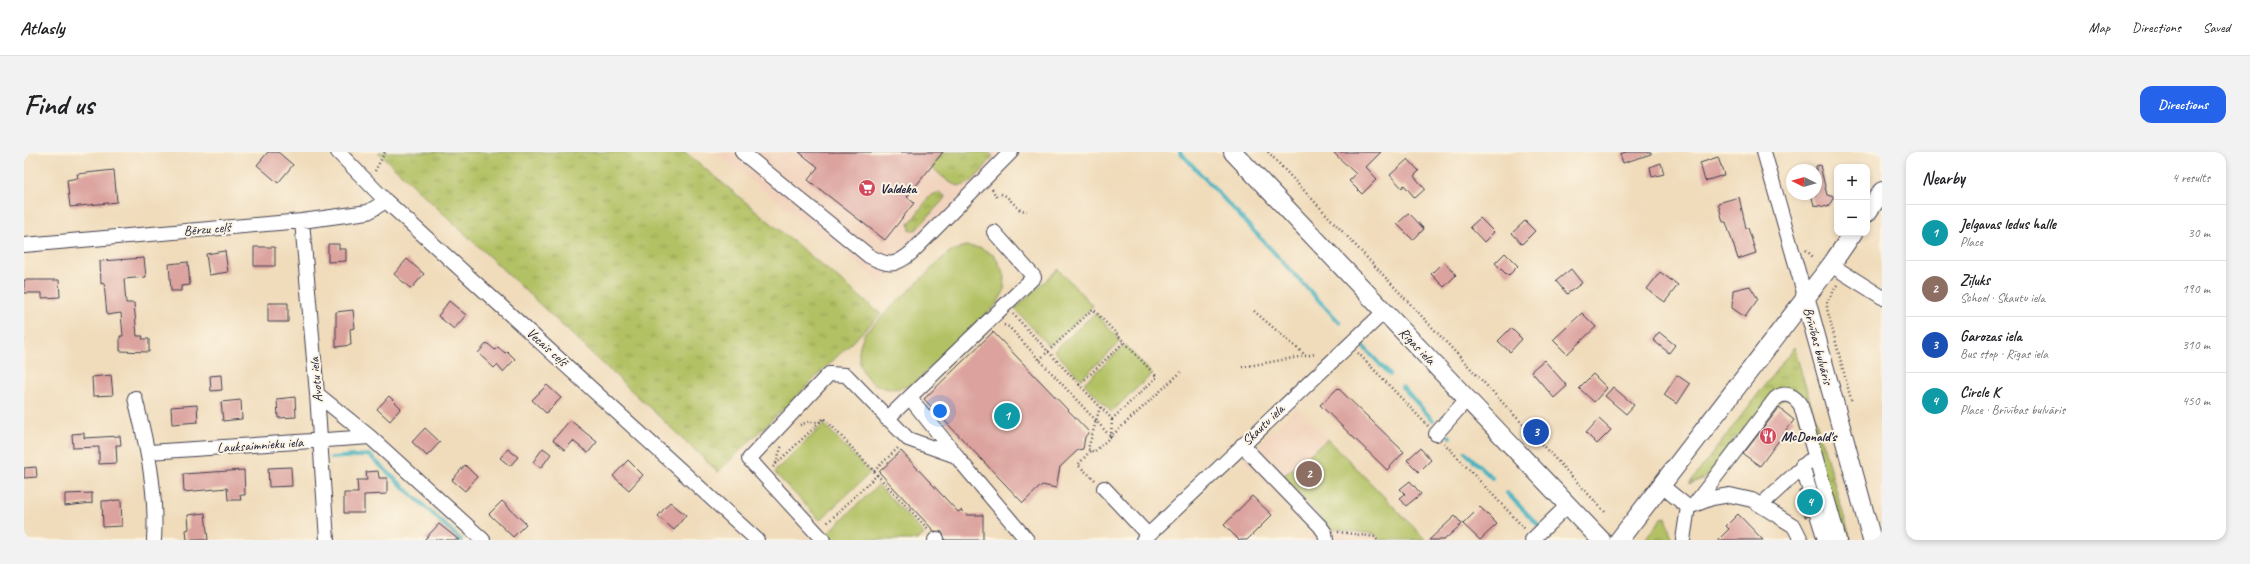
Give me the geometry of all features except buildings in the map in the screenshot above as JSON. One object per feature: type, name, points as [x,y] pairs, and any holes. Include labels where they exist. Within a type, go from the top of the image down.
[{"type":"main road","name":"Rīgas iela","points":[[1233,152],[1601,540]]},
{"type":"main road","points":[[1870,209],[1882,191]]},
{"type":"main road","points":[[1619,540],[1662,486],[1805,296],[1831,265],[1851,236]]},
{"type":"main road","name":"Brīvības bulvāris","points":[[1805,296],[1872,540]]},
{"type":"street","name":"Vecais ceļš","points":[[338,152],[386,201],[758,540]]},
{"type":"street","points":[[742,152],[869,256],[884,264],[893,264],[901,261],[911,254],[1011,152]]},
{"type":"street","name":"Brīvības bulvāris","points":[[1764,152],[1805,296]]},
{"type":"street","name":"Bērzu ceļš","points":[[24,245],[302,221],[368,212],[386,201]]},
{"type":"street","name":"Avotu iela","points":[[302,221],[317,394],[327,540]]},
{"type":"street","points":[[887,419],[1034,277],[994,232]]},
{"type":"street","points":[[1831,265],[1882,297]]},
{"type":"street","name":"Skautu iela","points":[[1146,537],[1384,312]]},
{"type":"street","points":[[820,536],[749,459],[829,374],[846,375],[908,439],[956,456]]},
{"type":"street","points":[[317,394],[370,437],[483,540]]},
{"type":"street","points":[[1683,540],[1691,506],[1777,397],[1784,394],[1791,395],[1801,406],[1839,540]]},
{"type":"street","points":[[135,398],[149,452],[155,502],[154,540]]},
{"type":"street","points":[[910,398],[956,456],[1027,540]]},
{"type":"street","points":[[1436,434],[1467,399]]},
{"type":"street","name":"Lauksaimnieku iela","points":[[149,452],[370,437]]},
{"type":"street","points":[[1242,445],[1325,535]]},
{"type":"street","points":[[1761,505],[1802,466],[1815,456]]},
{"type":"street","points":[[1802,466],[1825,540]]},
{"type":"street","points":[[1662,486],[1691,506]]},
{"type":"street","points":[[1104,488],[1146,537]]},
{"type":"street","points":[[1691,506],[1712,498],[1730,495],[1752,500],[1794,526],[1801,540]]},
{"type":"street","points":[[1533,539],[1568,505]]},
{"type":"path","points":[[368,181],[385,152]]},
{"type":"path","points":[[1268,152],[1606,513]]},
{"type":"path","points":[[1001,194],[1006,196],[1020,210],[1028,211]]},
{"type":"path","points":[[1837,285],[1827,302],[1827,309],[1849,388],[1853,409]]},
{"type":"path","points":[[1005,305],[1112,420]]},
{"type":"path","points":[[1039,360],[1093,309],[1157,377],[1112,420],[1111,437]]},
{"type":"path","points":[[1254,311],[1305,355]]},
{"type":"path","points":[[984,326],[989,332],[997,326],[1003,325],[1009,327],[1111,437]]},
{"type":"path","points":[[1079,384],[1124,342]]},
{"type":"path","points":[[1354,348],[1533,539]]},
{"type":"path","points":[[1242,367],[1316,354]]},
{"type":"path","points":[[1104,488],[1078,465],[1090,451],[1094,452],[1181,372]]},
{"type":"path","points":[[1090,451],[1088,449],[1100,407]]},
{"type":"path","points":[[764,476],[824,418],[936,539]]},
{"type":"path","points":[[795,429],[808,422],[821,422]]},
{"type":"path","points":[[874,471],[908,439]]},
{"type":"path","points":[[776,464],[784,442]]},
{"type":"path","points":[[820,536],[878,475]]},
{"type":"path","points":[[1325,535],[1374,537],[1377,540]]},
{"type":"shaded area","points":[[714,152],[1011,152],[901,261],[882,283]]},
{"type":"shaded area","points":[[1297,408],[1426,540],[1308,540],[1313,532],[1243,460]]},
{"type":"green space","points":[[378,152],[685,152],[881,314],[718,472]]},
{"type":"green space","points":[[943,152],[988,152],[993,156],[971,182],[959,186],[944,178],[931,167]]},
{"type":"green space","points":[[939,192],[945,196],[944,199],[916,230],[910,230],[909,224],[930,196]]},
{"type":"green space","points":[[965,246],[981,248],[995,256],[1005,276],[1004,291],[997,304],[914,383],[901,388],[888,389],[877,385],[868,379],[862,370],[859,359],[860,346],[865,333],[949,252]]},
{"type":"green space","points":[[1058,269],[1093,306],[1049,346],[1015,309]]},
{"type":"green space","points":[[1095,313],[1121,341],[1081,379],[1054,351]]},
{"type":"green space","points":[[1125,345],[1152,374],[1111,412],[1084,383]]},
{"type":"green space","points":[[1794,347],[1851,540],[1842,540],[1791,392],[1744,433],[1731,442],[1727,448],[1726,456],[1710,476],[1689,484]]},
{"type":"green space","points":[[824,424],[870,473],[820,520],[774,472]]},
{"type":"green space","points":[[1328,439],[1426,540],[1380,540],[1374,534],[1332,529],[1282,477]]},
{"type":"green space","points":[[878,485],[924,534],[917,540],[835,540],[828,533]]},
{"type":"green space","points":[[1666,517],[1671,536],[1674,540],[1645,540],[1662,518]]},
{"type":"waterway","points":[[1180,152],[1340,323]]},
{"type":"waterway","points":[[1362,345],[1390,375]]},
{"type":"waterway","points":[[1402,387],[1433,420]]},
{"type":"waterway","points":[[1465,452],[1492,478]]},
{"type":"waterway","points":[[331,458],[369,455],[461,540]]},
{"type":"waterway","points":[[1507,493],[1539,526]]},
{"type":"place","name":"Valdeka","points":[[867,188]]},
{"type":"place","name":"Jelgavas ledus halle","points":[[1007,416]]},
{"type":"place","name":"Garozas iela","points":[[1536,432]]},
{"type":"place","name":"McDonald's","points":[[1768,436]]},
{"type":"place","name":"Zīļuks","points":[[1309,474]]},
{"type":"place","name":"Circle K","points":[[1810,502]]}]
